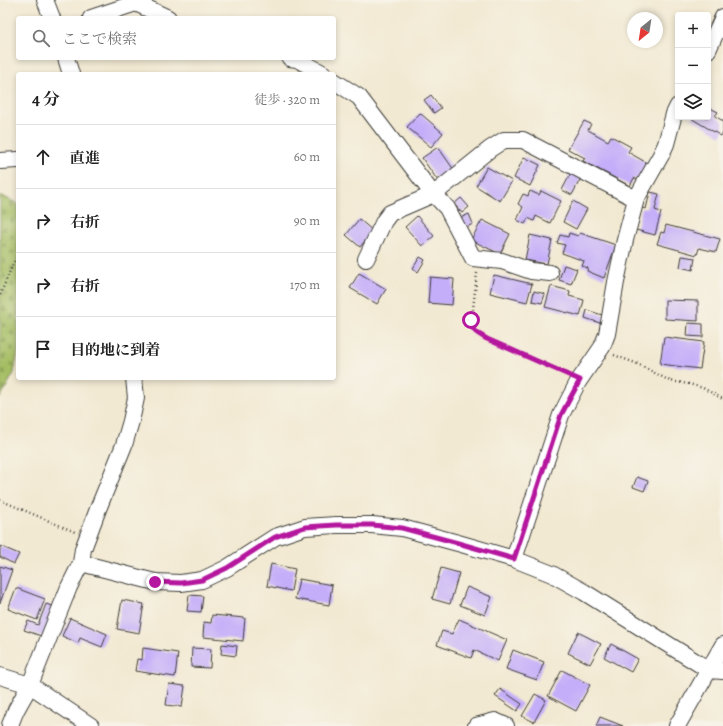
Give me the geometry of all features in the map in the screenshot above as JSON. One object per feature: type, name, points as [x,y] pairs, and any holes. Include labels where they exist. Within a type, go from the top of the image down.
[{"type":"street","points":[[45,0],[51,16]]},
{"type":"street","points":[[97,16],[136,3],[164,16]]},
{"type":"street","points":[[709,48],[719,34],[723,17]]},
{"type":"street","points":[[67,60],[70,72]]},
{"type":"street","points":[[299,60],[320,72]]},
{"type":"street","points":[[336,82],[359,97],[434,194],[447,208],[473,258],[502,261],[531,271],[550,273]]},
{"type":"street","points":[[514,559],[561,415],[580,380],[600,350],[607,334],[625,240],[636,199],[666,144],[675,112]]},
{"type":"street","points":[[366,259],[384,221],[390,212],[434,194],[490,149],[504,140],[523,140],[636,199]]},
{"type":"street","points":[[0,161],[16,160]]},
{"type":"street","points":[[11,726],[10,725],[16,710],[30,686],[69,587],[81,563],[83,549],[124,445],[136,398],[134,380]]},
{"type":"street","points":[[81,563],[155,582],[181,583],[202,580],[227,568],[275,537],[305,527],[372,525],[402,528],[514,559],[552,574],[716,671]]},
{"type":"street","points":[[677,726],[716,671],[723,645]]},
{"type":"street","points":[[0,676],[30,686],[91,726]]},
{"type":"street","points":[[476,726],[495,721],[506,726]]},
{"type":"path","points":[[0,295],[16,259]]},
{"type":"path","points":[[478,259],[471,320],[474,331],[487,339],[580,380]]},
{"type":"path","points":[[600,350],[638,364],[670,382],[689,384],[703,388],[723,399]]},
{"type":"path","points":[[0,500],[88,537]]},
{"type":"green space","points":[[0,195],[16,203],[16,362],[14,373],[0,398]]},
{"type":"building","points":[[431,95],[441,108],[434,113],[424,100]]},
{"type":"building","points":[[711,108],[718,112],[715,116],[723,121],[723,133],[721,136],[694,120],[711,120]]},
{"type":"building","points":[[420,113],[443,133],[431,147],[407,127]]},
{"type":"building","points":[[584,121],[591,124],[588,130],[608,141],[611,136],[631,147],[628,152],[647,163],[638,180],[634,178],[630,186],[583,161],[585,158],[568,149]]},
{"type":"building","points":[[438,147],[454,170],[438,181],[422,158]]},
{"type":"building","points":[[524,157],[540,165],[530,186],[514,178]]},
{"type":"building","points":[[487,167],[512,181],[500,201],[476,186]]},
{"type":"building","points":[[572,171],[582,176],[572,195],[562,190]]},
{"type":"building","points":[[530,191],[539,195],[541,191],[561,201],[550,223],[536,216],[534,221],[528,218],[525,224],[517,220],[523,207],[518,204],[523,194],[528,196]]},
{"type":"building","points":[[650,192],[659,194],[655,210],[661,212],[655,235],[636,230],[642,208],[646,209]]},
{"type":"building","points":[[461,198],[469,207],[462,213],[454,204]]},
{"type":"building","points":[[573,201],[587,209],[576,229],[563,222]]},
{"type":"building","points":[[469,214],[473,224],[464,228],[460,218]]},
{"type":"building","points":[[417,216],[434,236],[422,246],[405,227]]},
{"type":"building","points":[[359,219],[373,231],[360,247],[346,235]]},
{"type":"building","points":[[482,220],[510,234],[500,254],[471,240]]},
{"type":"building","points":[[666,225],[720,239],[716,252],[699,248],[697,255],[657,244],[661,232],[664,233]]},
{"type":"building","points":[[569,233],[578,236],[580,233],[616,245],[604,278],[587,271],[588,268],[582,266],[584,261],[562,253],[565,245],[557,243],[560,235],[568,237]]},
{"type":"building","points":[[530,235],[552,240],[547,264],[525,260]]},
{"type":"building","points":[[682,256],[695,258],[693,270],[680,267]]},
{"type":"building","points":[[420,257],[425,260],[418,272],[413,268]]},
{"type":"building","points":[[564,265],[577,269],[571,284],[559,280]]},
{"type":"building","points":[[359,273],[386,289],[377,304],[350,288]]},
{"type":"building","points":[[494,275],[532,284],[527,302],[490,293]]},
{"type":"building","points":[[430,277],[454,279],[452,305],[428,303]]},
{"type":"building","points":[[551,286],[570,291],[569,296],[584,300],[580,316],[545,307]]},
{"type":"building","points":[[534,291],[545,294],[542,303],[532,301]]},
{"type":"building","points":[[665,300],[698,301],[698,321],[665,319]]},
{"type":"building","points":[[587,310],[605,316],[603,324],[585,318]]},
{"type":"building","points":[[688,323],[703,324],[703,337],[687,336]]},
{"type":"building","points":[[664,337],[704,342],[700,369],[660,364]]},
{"type":"building","points":[[637,477],[648,481],[644,491],[633,487]]},
{"type":"building","points":[[0,546],[19,554],[14,564],[0,557]]},
{"type":"building","points":[[271,564],[295,569],[291,591],[267,586]]},
{"type":"building","points":[[0,566],[12,570],[0,603]]},
{"type":"building","points":[[441,568],[459,573],[450,604],[432,599]]},
{"type":"building","points":[[299,579],[332,585],[329,605],[295,599]]},
{"type":"building","points":[[467,587],[492,597],[485,615],[460,605]]},
{"type":"building","points":[[16,588],[45,599],[37,620],[8,609]]},
{"type":"building","points":[[189,595],[203,596],[201,612],[187,611]]},
{"type":"building","points":[[122,600],[144,604],[139,633],[117,629]]},
{"type":"building","points":[[46,604],[56,607],[44,637],[24,630],[28,621],[38,625]]},
{"type":"building","points":[[212,615],[245,618],[243,641],[203,637],[204,622],[211,623]]},
{"type":"building","points":[[70,618],[107,634],[102,647],[80,638],[78,643],[62,636]]},
{"type":"building","points":[[459,619],[507,640],[498,661],[474,650],[471,658],[437,645],[442,631],[452,634]]},
{"type":"building","points":[[578,632],[601,644],[590,664],[568,653]]},
{"type":"building","points":[[222,644],[237,646],[236,656],[221,654]]},
{"type":"building","points":[[611,644],[638,659],[631,672],[604,657]]},
{"type":"building","points":[[143,648],[178,653],[175,677],[135,671],[137,659],[142,660]]},
{"type":"building","points":[[192,648],[211,649],[210,668],[191,667]]},
{"type":"building","points":[[513,650],[544,662],[537,680],[506,669]]},
{"type":"building","points":[[562,670],[590,685],[576,711],[548,696]]},
{"type":"building","points":[[169,684],[185,686],[182,707],[166,705]]},
{"type":"building","points":[[500,689],[522,704],[517,711],[495,696]]},
{"type":"building","points":[[535,694],[546,700],[534,722],[522,716]]},
{"type":"building","points":[[600,717],[623,726],[596,726]]},
{"type":"route","points":[[155,582],[181,583],[202,580],[227,568],[275,537],[305,527],[336,525],[372,525],[402,528],[514,559],[561,415],[580,380],[487,339],[474,331],[471,320]]}]
